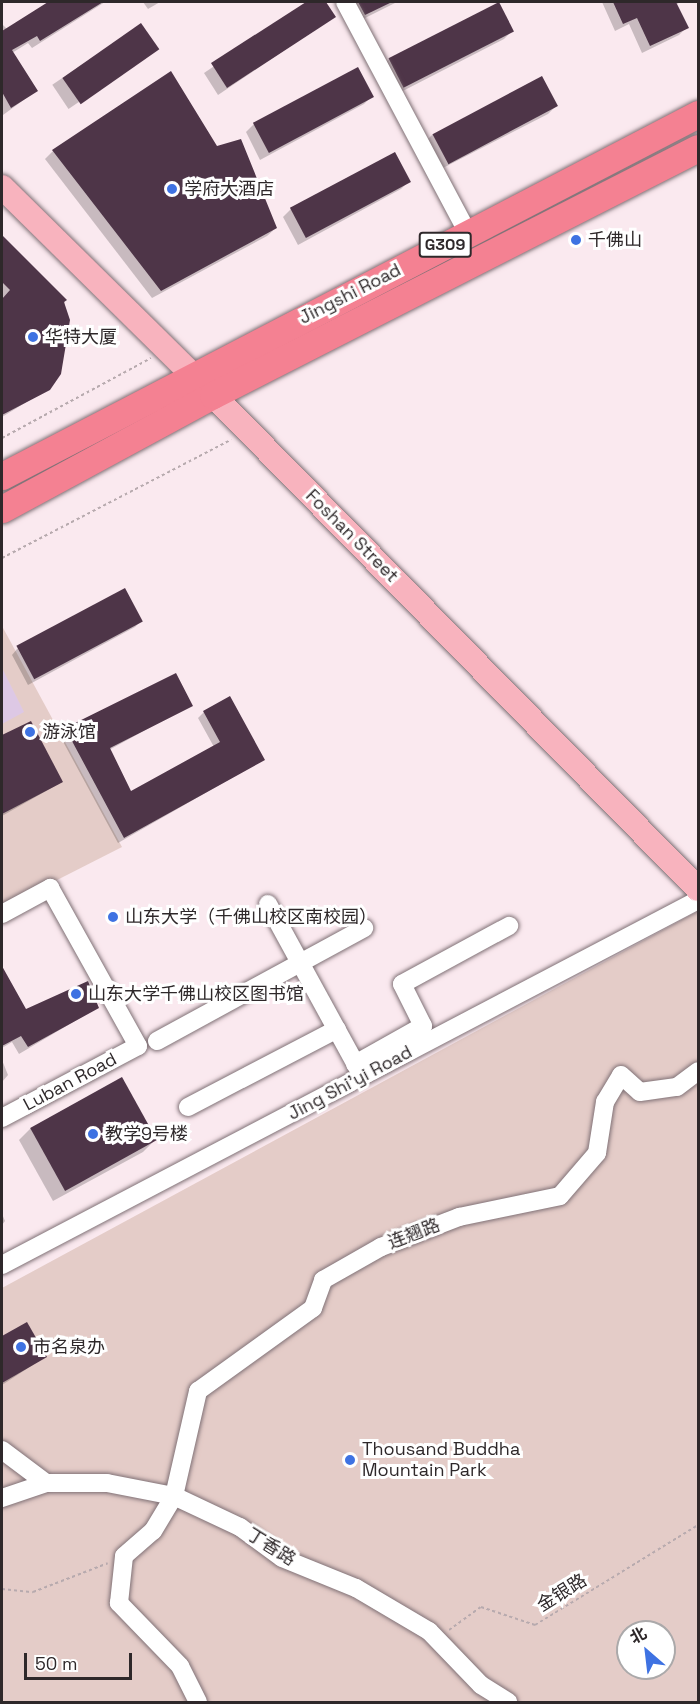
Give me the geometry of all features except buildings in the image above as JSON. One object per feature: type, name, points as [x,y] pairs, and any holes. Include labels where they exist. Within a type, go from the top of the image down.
[{"type":"highway","name":"Jingshi Road","points":[[2,476],[699,114]]},
{"type":"highway","name":"Jingshi Road","points":[[2,509],[213,395],[699,148]]},
{"type":"main road","name":"Foshan Street","points":[[2,187],[213,395],[699,889]]},
{"type":"street","points":[[345,2],[468,233]]},
{"type":"street","name":"Luban Road","points":[[2,914],[50,888],[138,1046],[2,1118]]},
{"type":"street","name":"Jing Shi'yi Road","points":[[2,1265],[359,1070],[699,900]]},
{"type":"street","points":[[268,904],[359,1070],[423,1026],[402,984],[509,926]]},
{"type":"street","points":[[157,1041],[364,928]]},
{"type":"street","points":[[188,1107],[336,1029]]},
{"type":"street","name":"连翘路","points":[[174,1496],[198,1391],[313,1308],[323,1280],[381,1247],[459,1217],[560,1196],[597,1153],[606,1102],[621,1075],[640,1092],[677,1087],[699,1071]]},
{"type":"street","points":[[2,1450],[46,1483]]},
{"type":"street","name":"丁香路","points":[[2,1498],[46,1483],[106,1483],[174,1496],[240,1527],[282,1558],[356,1588],[437,1640],[481,1685],[508,1702]]},
{"type":"street","points":[[174,1496],[153,1531],[124,1556],[118,1603],[180,1666],[198,1702]]},
{"type":"path","points":[[2,438],[167,350]]},
{"type":"path","points":[[2,558],[248,431]]},
{"type":"path","name":"金银路","points":[[437,1640],[481,1607],[535,1625],[699,1525]]},
{"type":"path","points":[[2,1589],[33,1592],[124,1556]]},
{"type":"shaded area","name":"游泳馆","points":[[2,626],[122,847],[2,908]]},
{"type":"shaded area","points":[[2,668],[24,712],[2,724]]},
{"type":"shaded area","name":"Thousand Buddha Mountain Park","points":[[698,911],[698,1702],[2,1702],[2,1288]]},
{"type":"place","name":"学府大酒店","points":[[172,189]]},
{"type":"place","name":"千佛山","points":[[576,240]]},
{"type":"place","name":"华特大厦","points":[[33,337]]},
{"type":"place","name":"游泳馆","points":[[30,732]]},
{"type":"place","name":"山东大学（千佛山校区南校园）","points":[[113,917]]},
{"type":"place","name":"山东大学千佛山校区图书馆","points":[[76,994]]},
{"type":"place","name":"教学9号楼","points":[[93,1134]]},
{"type":"place","name":"市名泉办","points":[[21,1347]]},
{"type":"place","name":"Thousand Buddha Mountain Park","points":[[350,1460]]}]
